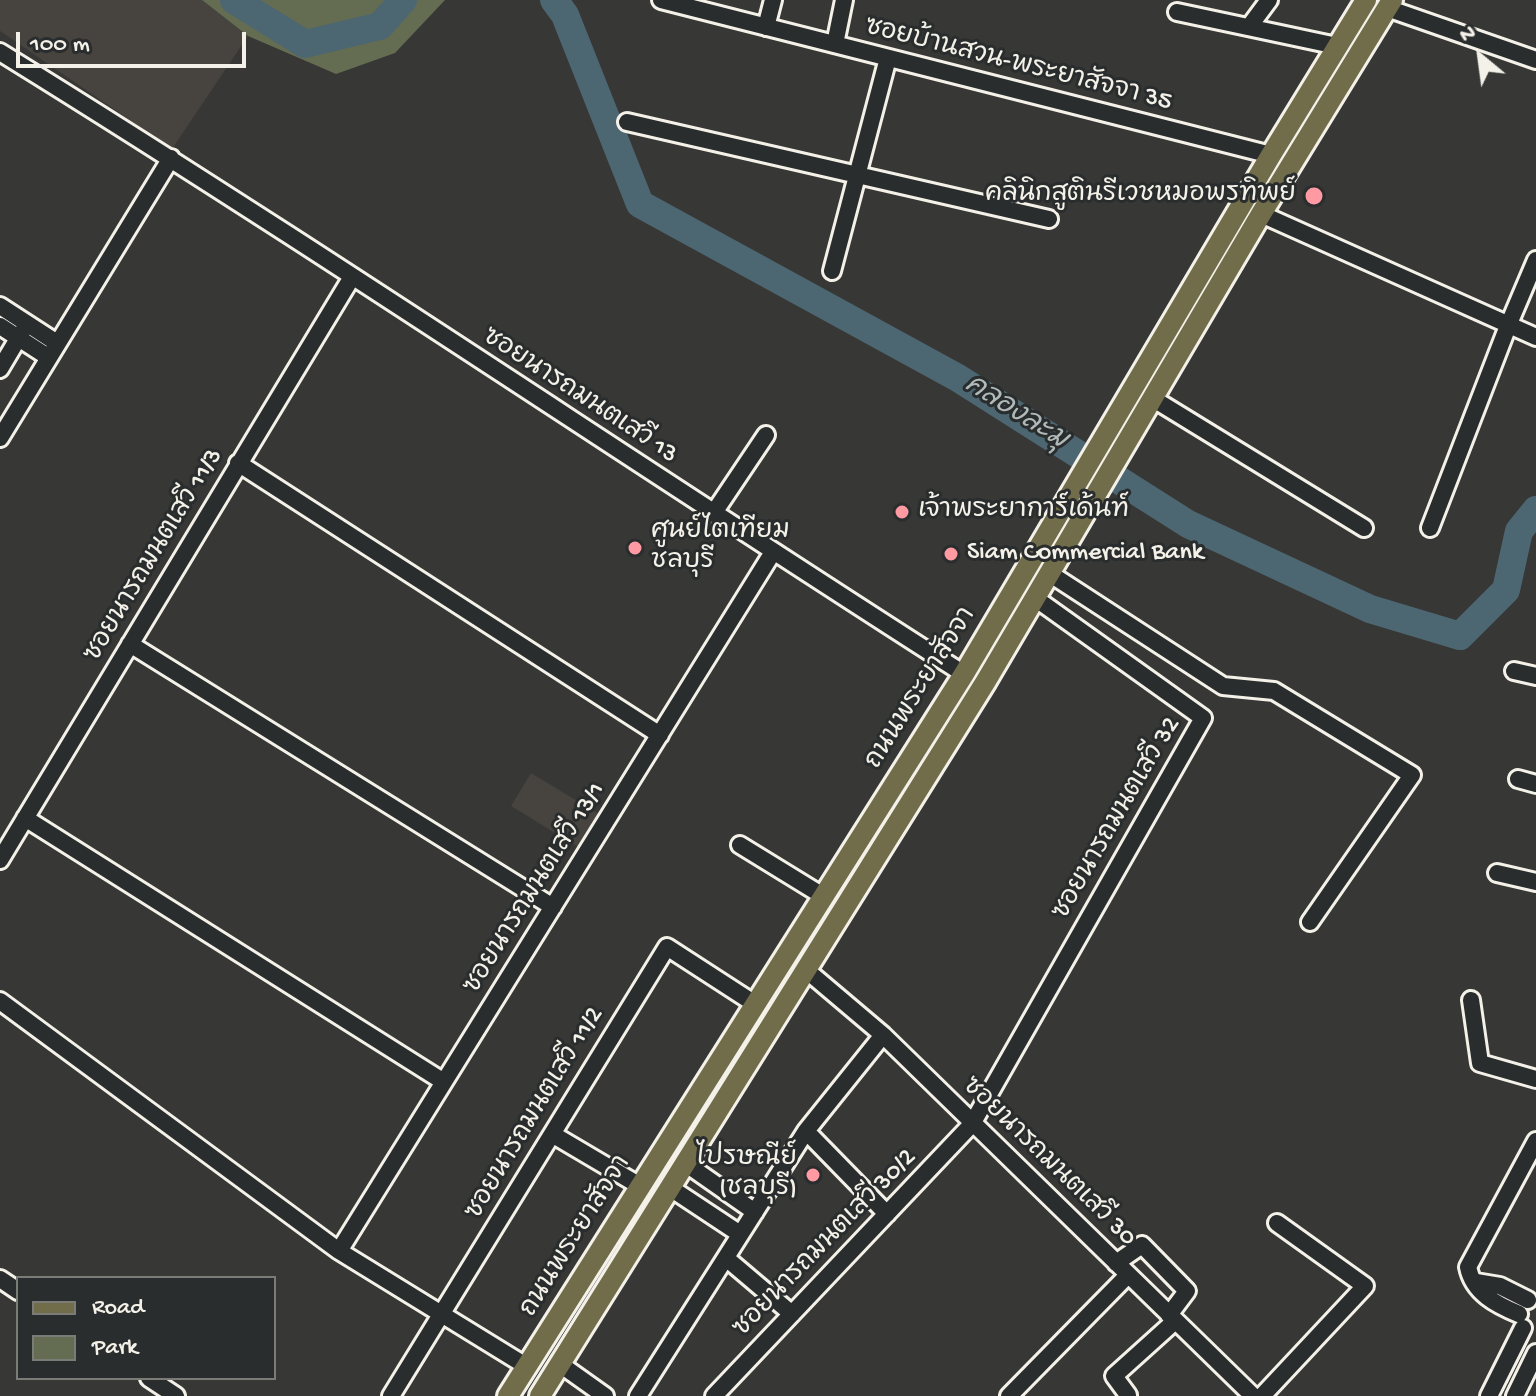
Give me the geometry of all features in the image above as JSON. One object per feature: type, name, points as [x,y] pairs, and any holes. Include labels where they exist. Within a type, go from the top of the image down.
[{"type":"main road","name":"ถนนพระยาสัจจา","points":[[508,1396],[964,674],[1366,0]]},
{"type":"main road","name":"ถนนพระยาสัจจา","points":[[540,1396],[986,681],[1261,214],[1390,4]]},
{"type":"main road","points":[[1317,79],[1337,89]]},
{"type":"street","name":"ซอยบ้านสวน-พระยาสัจจา 35","points":[[661,0],[697,4],[766,27],[1271,155]]},
{"type":"street","points":[[766,27],[773,0]]},
{"type":"street","points":[[835,44],[844,0]]},
{"type":"street","points":[[1249,27],[1269,0]]},
{"type":"street","points":[[1390,4],[1449,32],[1536,60]]},
{"type":"street","points":[[1177,12],[1337,46]]},
{"type":"street","name":"ซอยนารถมนตเสวี 13","points":[[0,52],[171,158],[713,514],[964,674]]},
{"type":"street","points":[[832,271],[888,58]]},
{"type":"street","points":[[627,122],[1049,219]]},
{"type":"street","points":[[0,438],[171,158]]},
{"type":"street","points":[[1261,214],[1536,337]]},
{"type":"street","points":[[1430,528],[1536,260]]},
{"type":"street","name":"ซอยนารถมนตเสวี 11/3","points":[[0,860],[352,277]]},
{"type":"street","points":[[0,306],[23,331],[53,350]]},
{"type":"street","points":[[0,326],[23,331]]},
{"type":"street","points":[[0,369],[23,331]]},
{"type":"street","points":[[1152,398],[1364,528]]},
{"type":"street","points":[[713,514],[766,435]]},
{"type":"street","points":[[238,463],[660,735]]},
{"type":"street","name":"ซอยนารถมนตเสวี 13/1","points":[[339,1251],[773,552]]},
{"type":"street","points":[[1049,573],[1223,686],[1274,691],[1412,775],[1310,922]]},
{"type":"street","name":"ซอยนารถมนตเสวี 32","points":[[972,1124],[1203,718],[1035,598]]},
{"type":"street","points":[[130,644],[553,907]]},
{"type":"street","points":[[1514,671],[1536,676]]},
{"type":"street","points":[[1518,779],[1536,784]]},
{"type":"street","points":[[25,818],[444,1082]]},
{"type":"street","points":[[740,845],[823,896]]},
{"type":"street","points":[[1497,873],[1536,882]]},
{"type":"street","name":"ซอยนารถมนตเสวี 11/2","points":[[391,1396],[667,947],[755,1004]]},
{"type":"street","name":"ซอยนารถมนตเสวี 30","points":[[805,969],[883,1035],[1253,1396]]},
{"type":"street","points":[[1471,1000],[1480,1063],[1536,1079]]},
{"type":"street","points":[[0,1001],[339,1251],[526,1366]]},
{"type":"street","points":[[638,1396],[806,1131],[883,1035]]},
{"type":"street","name":"ซอยนารถมนตเสวี 30/2","points":[[714,1396],[972,1124]]},
{"type":"street","points":[[806,1131],[887,1214]]},
{"type":"street","points":[[552,1134],[640,1186]]},
{"type":"street","points":[[1489,1396],[1529,1314],[1490,1302],[1470,1278],[1468,1267],[1536,1141]]},
{"type":"street","points":[[685,1163],[755,1212]]},
{"type":"street","points":[[669,1187],[740,1234]]},
{"type":"street","points":[[1262,1396],[1365,1286],[1277,1223]]},
{"type":"street","points":[[1009,1396],[1142,1245],[1187,1291],[1172,1318],[1114,1376],[1128,1395]]},
{"type":"street","points":[[726,1258],[792,1314]]},
{"type":"street","points":[[1515,1396],[1536,1353]]},
{"type":"street","points":[[560,1364],[605,1396]]},
{"type":"street","points":[[152,1380],[176,1396]]},
{"type":"shaded area","points":[[0,0],[202,0],[248,36],[172,149],[0,31]]},
{"type":"shaded area","points":[[531,773],[599,814],[578,847],[511,806]]},
{"type":"green space","points":[[202,0],[445,0],[395,53],[336,74],[248,36]]},
{"type":"waterway","name":"คลองละมุ","points":[[234,0],[305,44],[380,26],[403,0]]},
{"type":"waterway","name":"คลองละมุ","points":[[554,0],[565,15],[640,204],[958,378],[1188,524],[1370,609],[1460,636],[1506,590],[1519,531],[1536,510]]},
{"type":"place","name":"คลินิกสูตินรีเวชหมอพรทิพย์","points":[[1314,196]]},
{"type":"place","name":"เจ้าพระยาการ์เด้นท์","points":[[902,512]]},
{"type":"place","name":"ศูนย์ไตเทียม ชลบุรี","points":[[635,548]]},
{"type":"place","name":"Siam Commercial Bank","points":[[951,554]]},
{"type":"place","name":"ไปรษณีย์ (ชลบุรี)","points":[[813,1175]]}]
